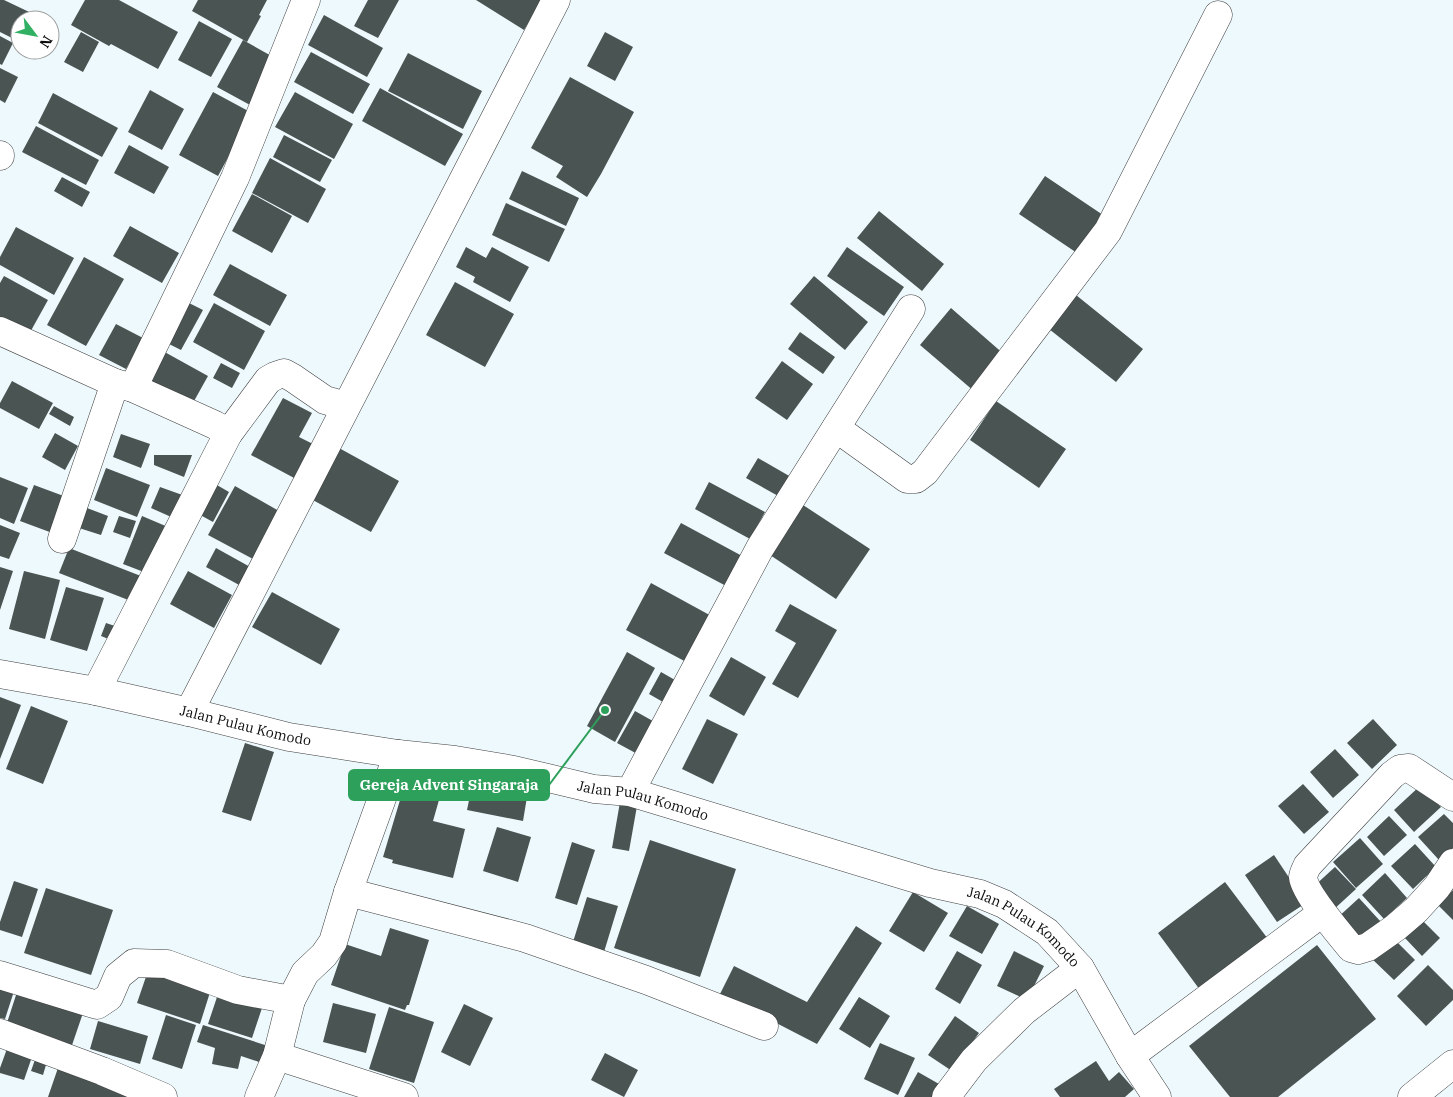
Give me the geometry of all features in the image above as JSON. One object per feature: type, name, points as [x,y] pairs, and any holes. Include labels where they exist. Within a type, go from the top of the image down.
[{"type":"street","points":[[62,539],[124,386],[235,178],[306,0]]},
{"type":"street","points":[[189,712],[556,0]]},
{"type":"street","points":[[836,428],[907,479],[916,479],[925,472],[1108,231],[1218,15]]},
{"type":"street","points":[[630,792],[760,548],[911,309]]},
{"type":"street","points":[[0,331],[222,429],[228,434]]},
{"type":"street","points":[[96,691],[228,434],[268,380],[284,373],[325,400],[346,406]]},
{"type":"street","name":"Jalan Pulau Komodo","points":[[0,674],[96,691],[289,737],[398,754],[455,760],[514,770],[594,789],[630,792],[930,883],[980,894],[1004,904],[1048,932],[1080,968],[1130,1056],[1157,1097]]},
{"type":"street","points":[[259,1097],[276,1056],[291,1000],[305,973],[324,955],[333,942],[348,892],[398,754]]},
{"type":"street","points":[[1453,797],[1409,768],[1400,769],[1392,775],[1307,866],[1303,877],[1322,913],[1351,948],[1358,950],[1368,947],[1416,910],[1437,887],[1453,863]]},
{"type":"street","points":[[348,892],[525,938],[646,980],[764,1026]]},
{"type":"street","points":[[1130,1056],[1322,913]]},
{"type":"street","points":[[0,975],[97,1005],[108,998],[118,976],[134,963],[167,964],[238,990],[291,1000]]},
{"type":"street","points":[[946,1097],[974,1060],[1024,1011],[1080,968]]},
{"type":"street","points":[[0,1033],[102,1071],[163,1097]]},
{"type":"street","points":[[276,1056],[404,1097]]},
{"type":"street","points":[[1412,1097],[1453,1064]]},
{"type":"building","points":[[0,0],[25,10],[10,10],[10,37],[0,32]]},
{"type":"building","points":[[85,0],[119,0],[178,32],[158,69],[111,44],[109,46],[71,25]]},
{"type":"building","points":[[198,0],[267,0],[247,42],[192,11]]},
{"type":"building","points":[[368,0],[399,0],[378,38],[354,26]]},
{"type":"building","points":[[476,0],[542,0],[524,30]]},
{"type":"building","points":[[324,15],[383,48],[367,77],[308,45]]},
{"type":"building","points":[[199,21],[232,39],[211,77],[178,60]]},
{"type":"building","points":[[81,32],[99,42],[83,72],[64,62]]},
{"type":"building","points":[[605,32],[633,47],[615,81],[587,66]]},
{"type":"building","points":[[0,36],[10,41],[10,49],[2,65],[0,64]]},
{"type":"building","points":[[243,40],[275,58],[250,105],[217,87]]},
{"type":"building","points":[[311,52],[370,84],[353,114],[294,82]]},
{"type":"building","points":[[408,53],[482,91],[463,129],[388,91]]},
{"type":"building","points":[[0,68],[18,77],[5,103],[0,100]]},
{"type":"building","points":[[570,77],[634,112],[587,197],[556,177],[563,166],[531,148]]},
{"type":"building","points":[[380,88],[463,134],[445,166],[362,121]]},
{"type":"building","points":[[150,90],[184,109],[162,150],[128,132]]},
{"type":"building","points":[[213,92],[252,113],[218,176],[179,155]]},
{"type":"building","points":[[295,92],[353,124],[334,159],[275,127]]},
{"type":"building","points":[[53,93],[118,128],[102,157],[38,123]]},
{"type":"building","points":[[36,126],[99,160],[86,185],[22,152]]},
{"type":"building","points":[[284,135],[332,160],[320,182],[273,157]]},
{"type":"building","points":[[129,145],[169,167],[154,194],[114,173]]},
{"type":"building","points":[[270,158],[326,189],[308,223],[252,193]]},
{"type":"building","points":[[522,171],[579,198],[566,226],[509,199]]},
{"type":"building","points":[[1045,176],[1103,215],[1077,253],[1019,214]]},
{"type":"building","points":[[62,177],[90,192],[82,207],[54,191]]},
{"type":"building","points":[[252,194],[292,216],[272,253],[232,231]]},
{"type":"building","points":[[506,203],[565,229],[549,262],[492,235]]},
{"type":"building","points":[[879,211],[944,264],[922,291],[857,238]]},
{"type":"building","points":[[130,226],[179,253],[162,283],[113,256]]},
{"type":"building","points":[[16,227],[74,258],[54,295],[0,265],[0,257]]},
{"type":"building","points":[[466,247],[486,258],[492,247],[529,267],[510,302],[473,282],[475,277],[456,267]]},
{"type":"building","points":[[847,247],[904,287],[884,316],[827,276]]},
{"type":"building","points":[[84,257],[124,279],[86,346],[47,325]]},
{"type":"building","points":[[230,264],[287,295],[270,326],[213,295]]},
{"type":"building","points":[[4,276],[48,300],[28,336],[0,320],[0,283]]},
{"type":"building","points":[[814,276],[868,322],[845,350],[790,304]]},
{"type":"building","points":[[455,282],[514,314],[485,367],[426,335]]},
{"type":"building","points":[[1076,295],[1143,349],[1116,382],[1049,329]]},
{"type":"building","points":[[187,302],[203,310],[181,350],[165,342]]},
{"type":"building","points":[[214,303],[265,331],[244,370],[193,342]]},
{"type":"building","points":[[951,308],[1006,356],[975,392],[920,345]]},
{"type":"building","points":[[116,324],[143,338],[126,369],[99,355]]},
{"type":"building","points":[[800,332],[835,357],[823,374],[788,349]]},
{"type":"building","points":[[161,350],[208,376],[189,410],[142,385]]},
{"type":"building","points":[[782,361],[813,384],[787,420],[755,398]]},
{"type":"building","points":[[221,363],[240,373],[232,388],[213,378]]},
{"type":"building","points":[[12,381],[53,403],[39,429],[0,408],[0,403]]},
{"type":"building","points":[[283,398],[312,413],[299,437],[315,445],[296,479],[251,455]]},
{"type":"building","points":[[996,401],[1066,449],[1039,488],[970,440]]},
{"type":"building","points":[[54,406],[74,417],[70,426],[49,414]]},
{"type":"building","points":[[55,433],[78,446],[65,470],[42,457]]},
{"type":"building","points":[[121,434],[150,444],[141,468],[113,457]]},
{"type":"building","points":[[339,448],[399,481],[371,532],[311,499]]},
{"type":"building","points":[[154,455],[192,455],[184,477],[154,465]]},
{"type":"building","points":[[758,458],[791,477],[780,497],[746,478]]},
{"type":"building","points":[[106,468],[150,485],[137,517],[94,500]]},
{"type":"building","points":[[0,477],[28,488],[14,524],[0,518]]},
{"type":"building","points":[[210,481],[229,492],[213,522],[193,511]]},
{"type":"building","points":[[709,482],[765,512],[750,539],[695,509]]},
{"type":"building","points":[[34,485],[69,498],[55,534],[20,521]]},
{"type":"building","points":[[235,486],[279,511],[253,559],[208,535]]},
{"type":"building","points":[[160,487],[188,497],[178,520],[151,508]]},
{"type":"building","points":[[803,505],[870,549],[836,599],[770,555]]},
{"type":"building","points":[[87,508],[108,516],[101,535],[79,528]]},
{"type":"building","points":[[119,516],[136,521],[130,538],[113,532]]},
{"type":"building","points":[[142,516],[168,527],[149,574],[123,564]]},
{"type":"building","points":[[681,523],[744,557],[728,587],[664,553]]},
{"type":"building","points":[[0,525],[20,533],[9,559],[0,556]]},
{"type":"building","points":[[69,548],[146,578],[136,603],[59,573]]},
{"type":"building","points":[[216,548],[252,568],[241,586],[206,567]]},
{"type":"building","points":[[0,567],[13,571],[0,610]]},
{"type":"building","points":[[24,571],[60,580],[45,639],[9,629]]},
{"type":"building","points":[[188,571],[232,595],[214,628],[170,604]]},
{"type":"building","points":[[651,583],[715,618],[690,664],[626,630]]},
{"type":"building","points":[[66,587],[104,598],[87,651],[50,640]]},
{"type":"building","points":[[272,592],[340,629],[321,665],[252,627]]},
{"type":"building","points":[[790,604],[837,630],[798,698],[772,684],[796,643],[775,631]]},
{"type":"building","points":[[106,623],[121,628],[116,642],[101,636]]},
{"type":"building","points":[[627,652],[655,668],[615,742],[587,726]]},
{"type":"building","points":[[731,657],[766,677],[744,716],[709,696]]},
{"type":"building","points":[[661,672],[682,684],[670,706],[649,694]]},
{"type":"building","points":[[0,697],[21,705],[0,759]]},
{"type":"building","points":[[31,706],[68,721],[43,784],[6,769]]},
{"type":"building","points":[[635,711],[660,725],[643,757],[617,743]]},
{"type":"building","points":[[707,719],[738,734],[713,784],[682,769]]},
{"type":"building","points":[[1373,719],[1397,745],[1372,769],[1347,743]]},
{"type":"building","points":[[245,743],[274,752],[251,821],[222,812]]},
{"type":"building","points":[[1335,749],[1359,775],[1333,798],[1310,772]]},
{"type":"building","points":[[473,781],[528,791],[523,821],[467,810]]},
{"type":"building","points":[[1303,784],[1329,812],[1304,834],[1278,806]]},
{"type":"building","points":[[1421,785],[1441,807],[1414,832],[1394,810]]},
{"type":"building","points":[[403,790],[439,800],[433,821],[465,829],[453,878],[392,863],[393,860],[383,857]]},
{"type":"building","points":[[620,802],[637,806],[629,851],[612,848]]},
{"type":"building","points":[[1444,814],[1453,823],[1453,848],[1439,860],[1418,837]]},
{"type":"building","points":[[1389,816],[1407,835],[1384,856],[1367,837]]},
{"type":"building","points":[[497,827],[531,837],[518,882],[483,871]]},
{"type":"building","points":[[1360,838],[1383,864],[1356,888],[1333,862]]},
{"type":"building","points":[[650,840],[736,869],[700,977],[614,948]]},
{"type":"building","points":[[572,842],[595,850],[577,905],[555,898]]},
{"type":"building","points":[[1415,844],[1436,867],[1413,889],[1391,866]]},
{"type":"building","points":[[1274,855],[1306,903],[1277,922],[1245,875]]},
{"type":"building","points":[[1335,867],[1356,889],[1332,911],[1312,888]]},
{"type":"building","points":[[1385,873],[1407,898],[1384,919],[1362,895]]},
{"type":"building","points":[[14,881],[38,889],[22,937],[0,930],[0,922]]},
{"type":"building","points":[[1225,882],[1268,939],[1200,990],[1158,933]]},
{"type":"building","points":[[46,888],[113,910],[91,975],[24,953]]},
{"type":"building","points":[[1453,890],[1453,920],[1438,905]]},
{"type":"building","points":[[913,892],[948,913],[924,952],[889,931]]},
{"type":"building","points":[[587,897],[618,906],[604,952],[573,942]]},
{"type":"building","points":[[1359,898],[1381,922],[1359,943],[1336,919]]},
{"type":"building","points":[[967,906],[999,924],[982,954],[949,936]]},
{"type":"building","points":[[1422,920],[1440,938],[1422,956],[1404,937]]},
{"type":"building","points":[[856,926],[882,943],[817,1044],[720,994],[734,966],[807,1002]]},
{"type":"building","points":[[390,928],[429,940],[409,1005],[407,1005],[405,1010],[331,985],[345,944],[381,956]]},
{"type":"building","points":[[1392,937],[1415,960],[1394,980],[1371,958]]},
{"type":"building","points":[[1317,945],[1376,1019],[1278,1097],[1230,1097],[1189,1046]]},
{"type":"building","points":[[957,951],[982,965],[960,1004],[935,989]]},
{"type":"building","points":[[1014,951],[1044,966],[1027,1000],[997,986]]},
{"type":"building","points":[[150,965],[212,986],[200,1024],[137,1003]]},
{"type":"building","points":[[1428,965],[1453,990],[1453,1000],[1426,1026],[1397,996]]},
{"type":"building","points":[[0,979],[16,985],[5,1019],[0,1018]]},
{"type":"building","points":[[220,988],[264,1002],[252,1038],[208,1024]]},
{"type":"building","points":[[17,992],[84,1010],[70,1051],[5,1029]]},
{"type":"building","points":[[859,997],[890,1016],[870,1048],[839,1029]]},
{"type":"building","points":[[333,1003],[376,1014],[366,1053],[323,1042]]},
{"type":"building","points":[[464,1004],[493,1018],[470,1066],[441,1052]]},
{"type":"building","points":[[389,1007],[434,1022],[414,1083],[369,1069]]},
{"type":"building","points":[[166,1015],[196,1025],[182,1069],[152,1059]]},
{"type":"building","points":[[955,1016],[979,1033],[952,1071],[928,1055]]},
{"type":"building","points":[[98,1021],[148,1036],[140,1064],[90,1049]]},
{"type":"building","points":[[203,1025],[268,1046],[262,1063],[241,1056],[238,1069],[212,1064],[215,1048],[197,1042]]},
{"type":"building","points":[[880,1043],[915,1058],[898,1095],[864,1079]]},
{"type":"building","points":[[8,1046],[33,1054],[24,1080],[0,1073]]},
{"type":"building","points":[[605,1053],[638,1070],[624,1097],[591,1080]]},
{"type":"building","points":[[37,1054],[48,1058],[43,1075],[31,1071]]},
{"type":"building","points":[[1096,1061],[1109,1081],[1119,1072],[1134,1089],[1125,1097],[1060,1097],[1054,1089]]},
{"type":"building","points":[[59,1065],[130,1097],[48,1097]]},
{"type":"building","points":[[918,1072],[946,1088],[942,1097],[904,1097]]},
{"type":"place","name":"Gereja Advent Singaraja","points":[[605,710]]}]
